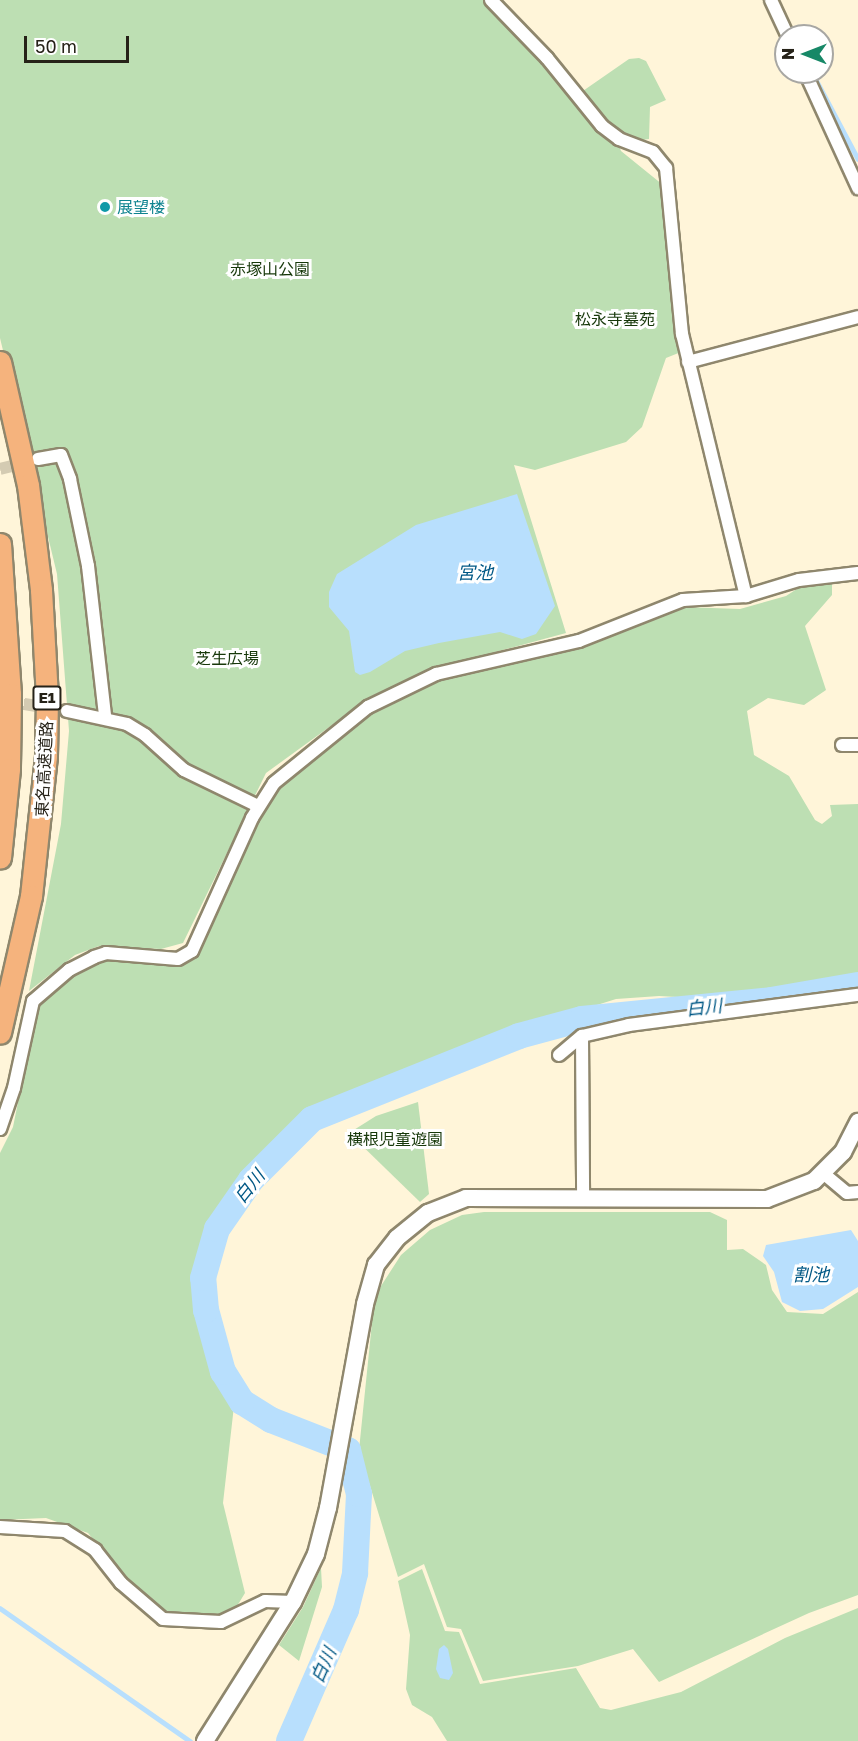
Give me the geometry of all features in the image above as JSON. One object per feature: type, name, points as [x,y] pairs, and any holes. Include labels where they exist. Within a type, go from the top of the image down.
[{"type":"highway","name":"東名高速道路","points":[[0,362],[28,485],[41,590],[47,698],[45,768],[31,896],[16,975],[0,1033]]},
{"type":"highway","name":"E1","points":[[0,544],[10,694],[9,769],[0,858]]},
{"type":"street","points":[[491,0],[547,58],[602,126],[619,138],[653,152],[666,168],[682,334],[746,596]]},
{"type":"street","points":[[771,0],[782,24]]},
{"type":"street","points":[[810,84],[858,188]]},
{"type":"street","points":[[688,362],[858,317]]},
{"type":"street","points":[[38,459],[61,456],[70,479],[88,566],[105,716]]},
{"type":"street","points":[[0,1129],[14,1088],[33,1001],[69,970],[106,953],[178,959],[192,951],[258,806],[274,783],[353,718],[416,681],[579,641],[683,600],[746,596],[800,580],[858,573]]},
{"type":"street","points":[[67,711],[105,716],[146,735],[184,770],[258,806]]},
{"type":"street","points":[[842,745],[858,744]]},
{"type":"street","points":[[559,1055],[582,1036],[629,1025],[858,995]]},
{"type":"street","points":[[582,1036],[583,1196]]},
{"type":"street","points":[[205,1741],[293,1602],[316,1554],[337,1465],[376,1265],[397,1238],[428,1214],[466,1198],[583,1196],[767,1199],[800,1189],[824,1173],[843,1152],[858,1122]]},
{"type":"street","points":[[824,1173],[847,1193],[858,1192]]},
{"type":"street","points":[[0,1527],[65,1531],[95,1550],[121,1583],[163,1619],[221,1622],[266,1601],[293,1602]]},
{"type":"green space","name":"赤塚山公園","points":[[0,0],[484,0],[580,93],[629,59],[639,58],[646,61],[666,100],[650,107],[649,139],[618,143],[621,151],[663,185],[681,352],[666,358],[642,427],[626,442],[535,470],[514,465],[566,633],[429,670],[372,696],[266,773],[183,943],[161,949],[99,946],[75,955],[29,991],[61,824],[69,731],[57,574],[0,338]]},
{"type":"green space","points":[[832,582],[832,595],[805,626],[826,690],[804,705],[768,698],[747,711],[754,755],[789,776],[815,820],[822,824],[832,816],[830,805],[858,804],[858,979],[734,1000],[659,996],[616,999],[543,1022],[461,1057],[305,1112],[285,1130],[262,1156],[214,1228],[200,1279],[212,1343],[235,1397],[223,1503],[245,1593],[234,1611],[219,1617],[179,1617],[157,1610],[125,1578],[88,1533],[46,1518],[0,1520],[0,1153],[13,1127],[37,1008],[75,971],[102,957],[175,963],[200,953],[255,825],[285,778],[358,720],[396,699],[443,678],[584,643],[683,607],[740,609],[786,596],[803,585]]},
{"type":"green space","name":"横根児童遊園","points":[[418,1102],[429,1194],[420,1202],[349,1133],[376,1116]]},
{"type":"green space","points":[[484,1212],[710,1212],[727,1220],[727,1250],[743,1249],[766,1265],[772,1290],[787,1312],[823,1314],[858,1292],[858,1595],[809,1613],[659,1682],[633,1649],[578,1666],[483,1681],[461,1629],[447,1627],[424,1564],[398,1577],[359,1450],[374,1303],[381,1286],[401,1255],[430,1230],[462,1215]]},
{"type":"green space","points":[[321,1568],[322,1587],[299,1661],[279,1645],[303,1607]]},
{"type":"green space","points":[[422,1569],[445,1631],[459,1632],[480,1684],[576,1668],[600,1708],[611,1710],[681,1692],[785,1638],[858,1608],[858,1741],[447,1741],[432,1717],[412,1705],[406,1689],[410,1635],[398,1581]]},
{"type":"water","name":"宮池","points":[[517,494],[555,606],[536,634],[522,639],[500,632],[439,643],[405,651],[370,672],[360,675],[355,672],[349,631],[329,607],[329,592],[337,574],[416,525]]},
{"type":"water","name":"割池","points":[[851,1230],[858,1241],[858,1287],[823,1309],[800,1311],[782,1302],[774,1272],[763,1256],[766,1245]]},
{"type":"water","points":[[444,1645],[448,1649],[453,1673],[449,1680],[440,1678],[436,1669],[439,1649]]},
{"type":"waterway","points":[[818,84],[858,159]]},
{"type":"waterway","name":"白川","points":[[289,1741],[346,1610],[355,1573],[359,1494],[348,1450],[271,1420],[242,1402],[223,1372],[206,1310],[203,1278],[217,1229],[251,1180],[312,1119],[519,1036],[582,1019],[771,1000],[858,985]]},
{"type":"waterway","points":[[0,1608],[190,1741]]},
{"type":"tunnel","points":[[0,469],[28,462]]},
{"type":"tunnel","points":[[6,701],[67,711]]},
{"type":"place","name":"展望楼","points":[[105,207]]},
{"type":"park label","name":"松永寺墓苑","points":[[615,319]]},
{"type":"park label","name":"芝生広場","points":[[227,658]]}]
